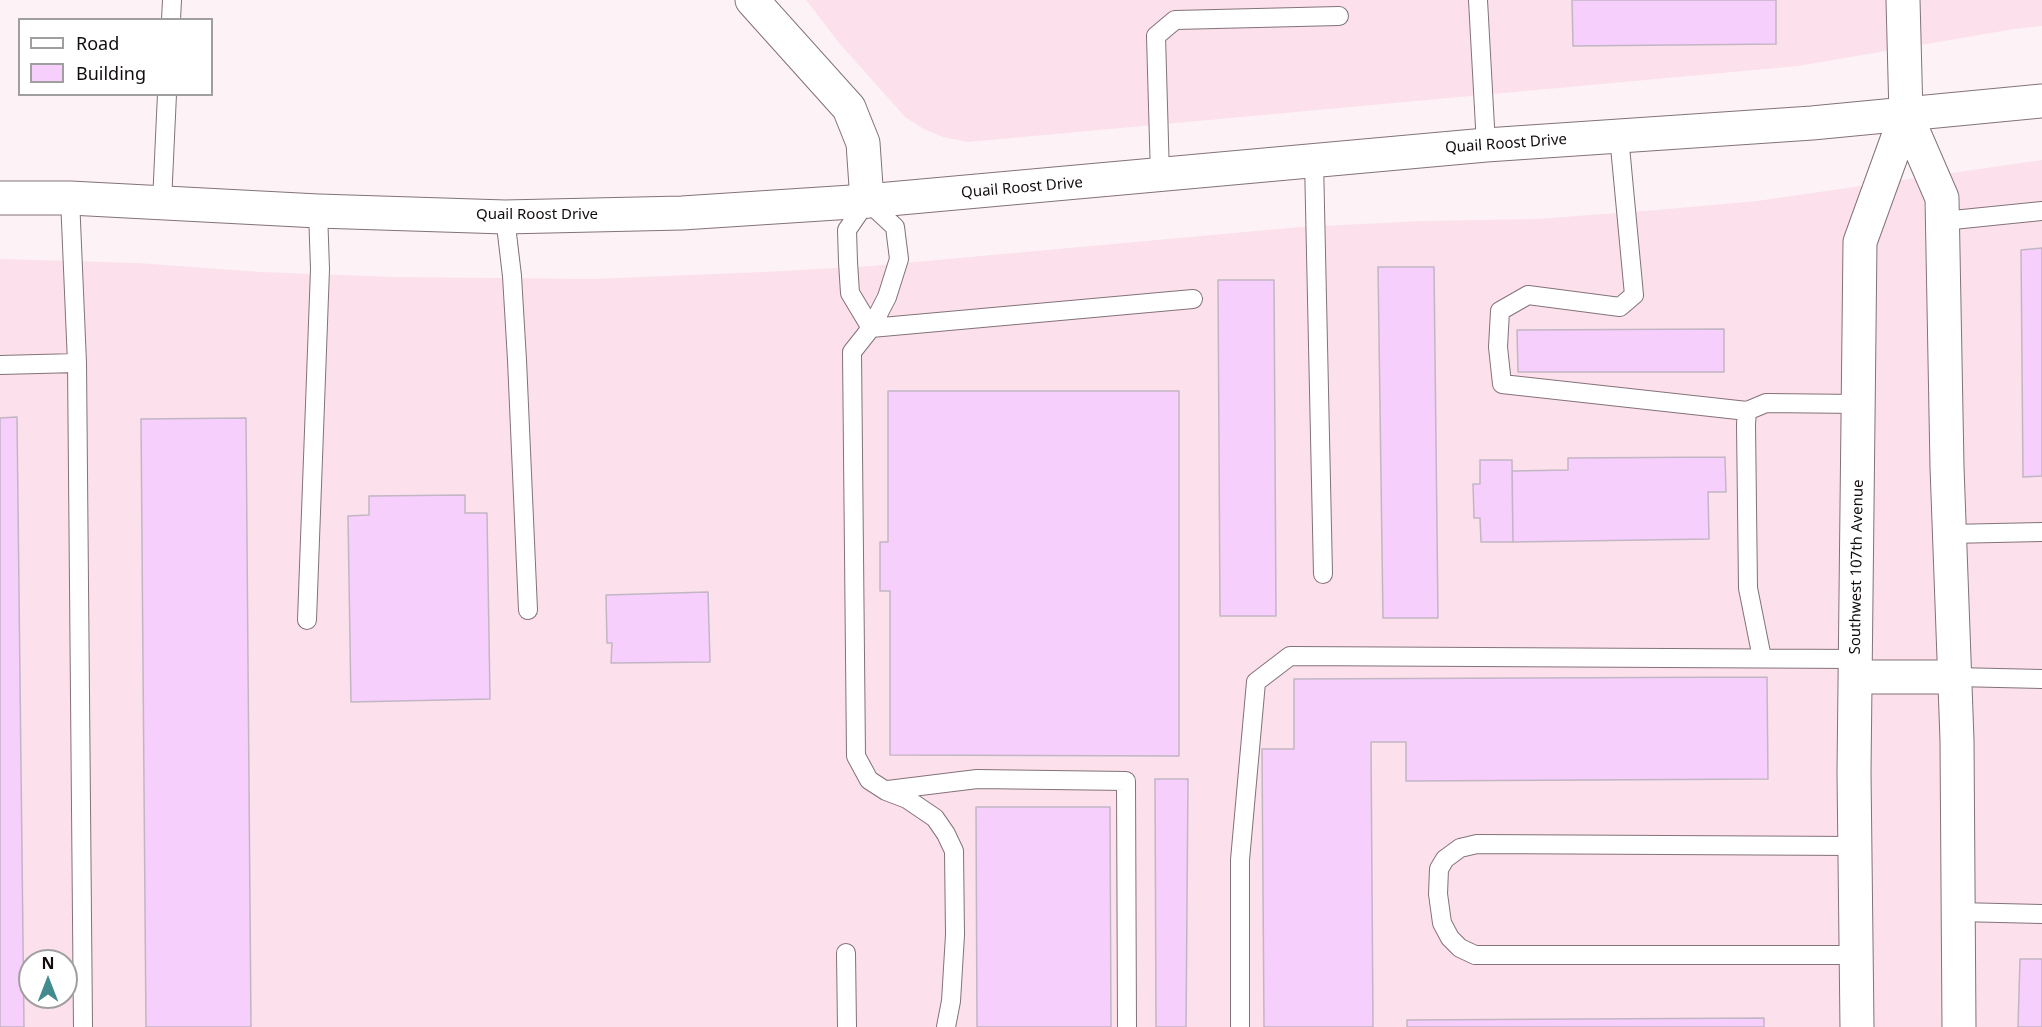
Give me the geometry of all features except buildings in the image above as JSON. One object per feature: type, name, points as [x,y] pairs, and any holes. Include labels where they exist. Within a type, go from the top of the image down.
[{"type":"street","points":[[752,0],[849,108],[863,143],[867,201]]},
{"type":"street","name":"Southwest 107th Avenue","points":[[1857,1027],[1855,846],[1860,242],[1906,115],[1904,0]]},
{"type":"street","name":"Quail Roost Drive","points":[[0,198],[70,198],[318,211],[505,217],[682,213],[867,201],[1486,145],[1906,115],[2042,101]]},
{"type":"street","name":"Southwest 107th Avenue","points":[[1906,115],[1942,198],[1949,534],[1956,677],[1959,1027]]},
{"type":"street","points":[[1856,668],[1956,677]]},
{"type":"lane","points":[[171,18],[172,0]]},
{"type":"lane","points":[[1478,0],[1486,145]]},
{"type":"lane","points":[[1160,176],[1156,36],[1175,20],[1339,16]]},
{"type":"lane","points":[[162,202],[167,96]]},
{"type":"lane","points":[[1619,136],[1634,295],[1620,307],[1528,295],[1500,311],[1498,347],[1502,384],[1748,411],[1766,403],[1859,404]]},
{"type":"lane","points":[[1314,161],[1323,574]]},
{"type":"lane","points":[[70,198],[77,363],[83,1027]]},
{"type":"lane","points":[[871,328],[850,293],[848,262],[847,230],[867,201],[895,227],[899,259],[887,297],[871,328],[852,352],[856,756],[869,780],[886,791],[907,799],[935,818],[954,851],[955,935],[951,1001],[946,1027]]},
{"type":"lane","points":[[307,620],[320,269],[318,211]]},
{"type":"lane","points":[[1943,221],[2042,211]]},
{"type":"lane","points":[[505,217],[512,276],[517,360],[528,610]]},
{"type":"lane","points":[[871,328],[1193,299]]},
{"type":"lane","points":[[0,365],[77,363]]},
{"type":"lane","points":[[1748,411],[1746,424],[1748,588],[1762,658]]},
{"type":"lane","points":[[1949,534],[2042,532]]},
{"type":"lane","points":[[1240,1027],[1240,860],[1256,682],[1290,656],[1762,658],[1856,668]]},
{"type":"lane","points":[[1956,677],[2042,679]]},
{"type":"lane","points":[[886,791],[977,779],[1126,781],[1127,1027]]},
{"type":"lane","points":[[1855,846],[1477,844],[1460,849],[1445,858],[1439,868],[1438,894],[1442,923],[1450,938],[1460,948],[1475,955],[1856,955]]},
{"type":"lane","points":[[1958,912],[2042,914]]},
{"type":"lane","points":[[846,954],[847,1027]]},
{"type":"shaded area","points":[[806,0],[2042,0],[2042,26],[1798,66],[968,142],[943,137],[922,128],[905,117],[840,44]]},
{"type":"shaded area","points":[[2042,160],[2042,1027],[0,1027],[0,259],[137,263],[261,272],[394,277],[593,279],[871,266],[1300,227],[1423,221],[1538,219],[1757,201]]}]
